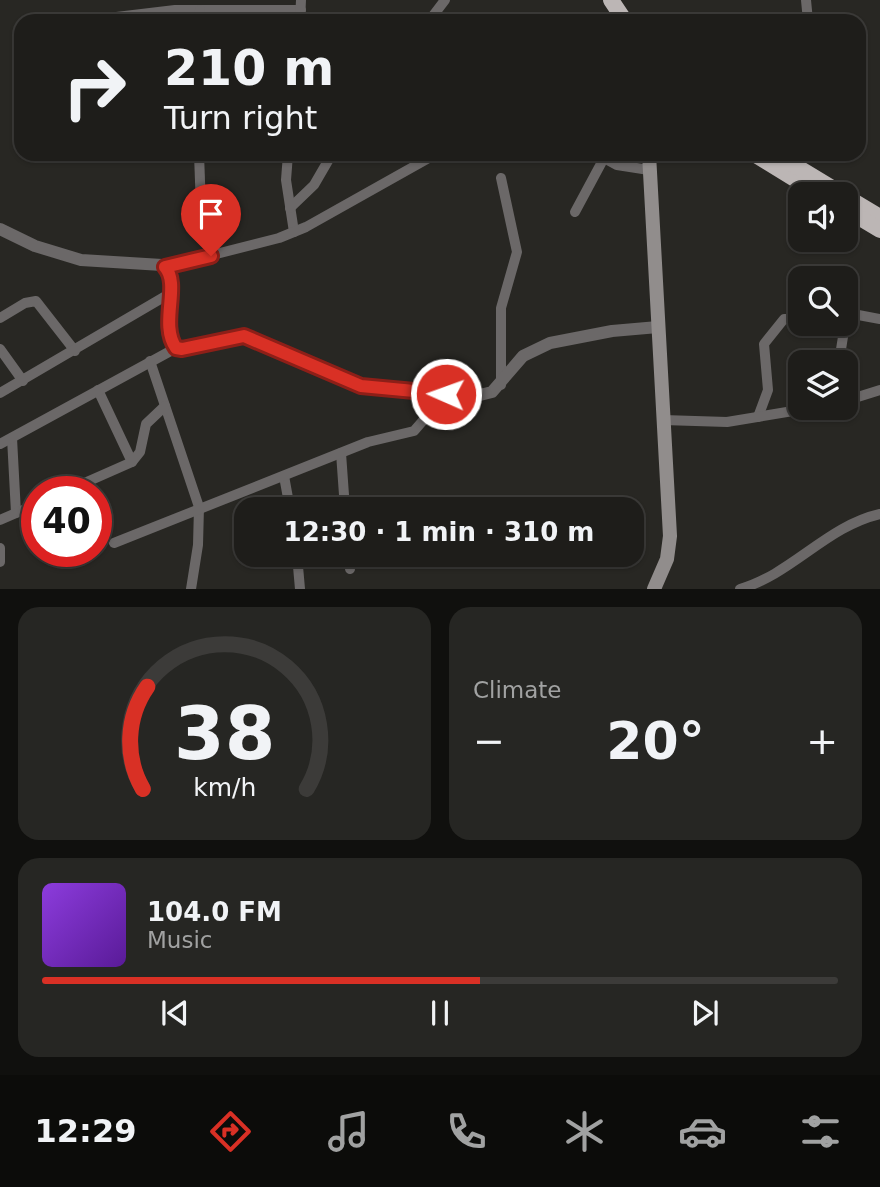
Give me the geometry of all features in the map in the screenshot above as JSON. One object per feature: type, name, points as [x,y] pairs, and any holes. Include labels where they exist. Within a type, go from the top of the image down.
[{"type":"highway","points":[[766,161],[800,182]]},
{"type":"highway","points":[[788,161],[822,182]]},
{"type":"highway","points":[[858,204],[880,217]]},
{"type":"highway","points":[[858,217],[880,230]]},
{"type":"main road","points":[[649,161],[670,536],[667,559],[654,589]]},
{"type":"street","points":[[434,14],[445,0]]},
{"type":"street","points":[[176,14],[200,10],[301,10]]},
{"type":"street","points":[[199,161],[201,208]]},
{"type":"street","points":[[287,161],[286,180],[294,232]]},
{"type":"street","points":[[290,208],[314,185],[328,161]]},
{"type":"street","points":[[165,267],[294,232],[339,211],[424,161]]},
{"type":"street","points":[[575,212],[599,161]]},
{"type":"street","points":[[611,161],[624,167],[649,170]]},
{"type":"street","points":[[500,178],[517,252],[501,308],[501,385]]},
{"type":"street","points":[[0,229],[36,246],[81,260],[155,263],[165,267],[171,276],[168,329],[176,348]]},
{"type":"street","points":[[0,393],[169,294]]},
{"type":"street","points":[[0,318],[30,301],[36,301],[75,351]]},
{"type":"street","points":[[858,315],[880,319]]},
{"type":"street","points":[[758,417],[768,390],[764,344],[785,319],[788,319]]},
{"type":"street","points":[[0,444],[176,348],[244,336],[361,386],[485,395],[501,385],[523,356],[550,343],[612,331],[658,327]]},
{"type":"street","points":[[0,349],[23,381]]},
{"type":"street","points":[[150,361],[199,510],[198,545],[191,589]]},
{"type":"street","points":[[98,390],[132,462]]},
{"type":"street","points":[[858,397],[880,390]]},
{"type":"street","points":[[114,544],[341,453],[373,441],[414,431],[446,394]]},
{"type":"street","points":[[100,476],[132,462],[140,452],[146,424],[165,406]]},
{"type":"street","points":[[663,420],[704,424],[788,412]]},
{"type":"street","points":[[12,438],[16,513]]},
{"type":"street","points":[[341,453],[344,497]]},
{"type":"street","points":[[284,476],[287,497]]},
{"type":"street","points":[[0,520],[21,511]]},
{"type":"street","points":[[740,589],[760,581],[848,524],[880,514]]},
{"type":"street","points":[[0,548],[0,562]]},
{"type":"street","points":[[298,567],[300,589]]},
{"type":"route","points":[[211,256],[165,267],[171,276],[168,329],[176,348],[244,336],[361,386],[446,394]]}]
